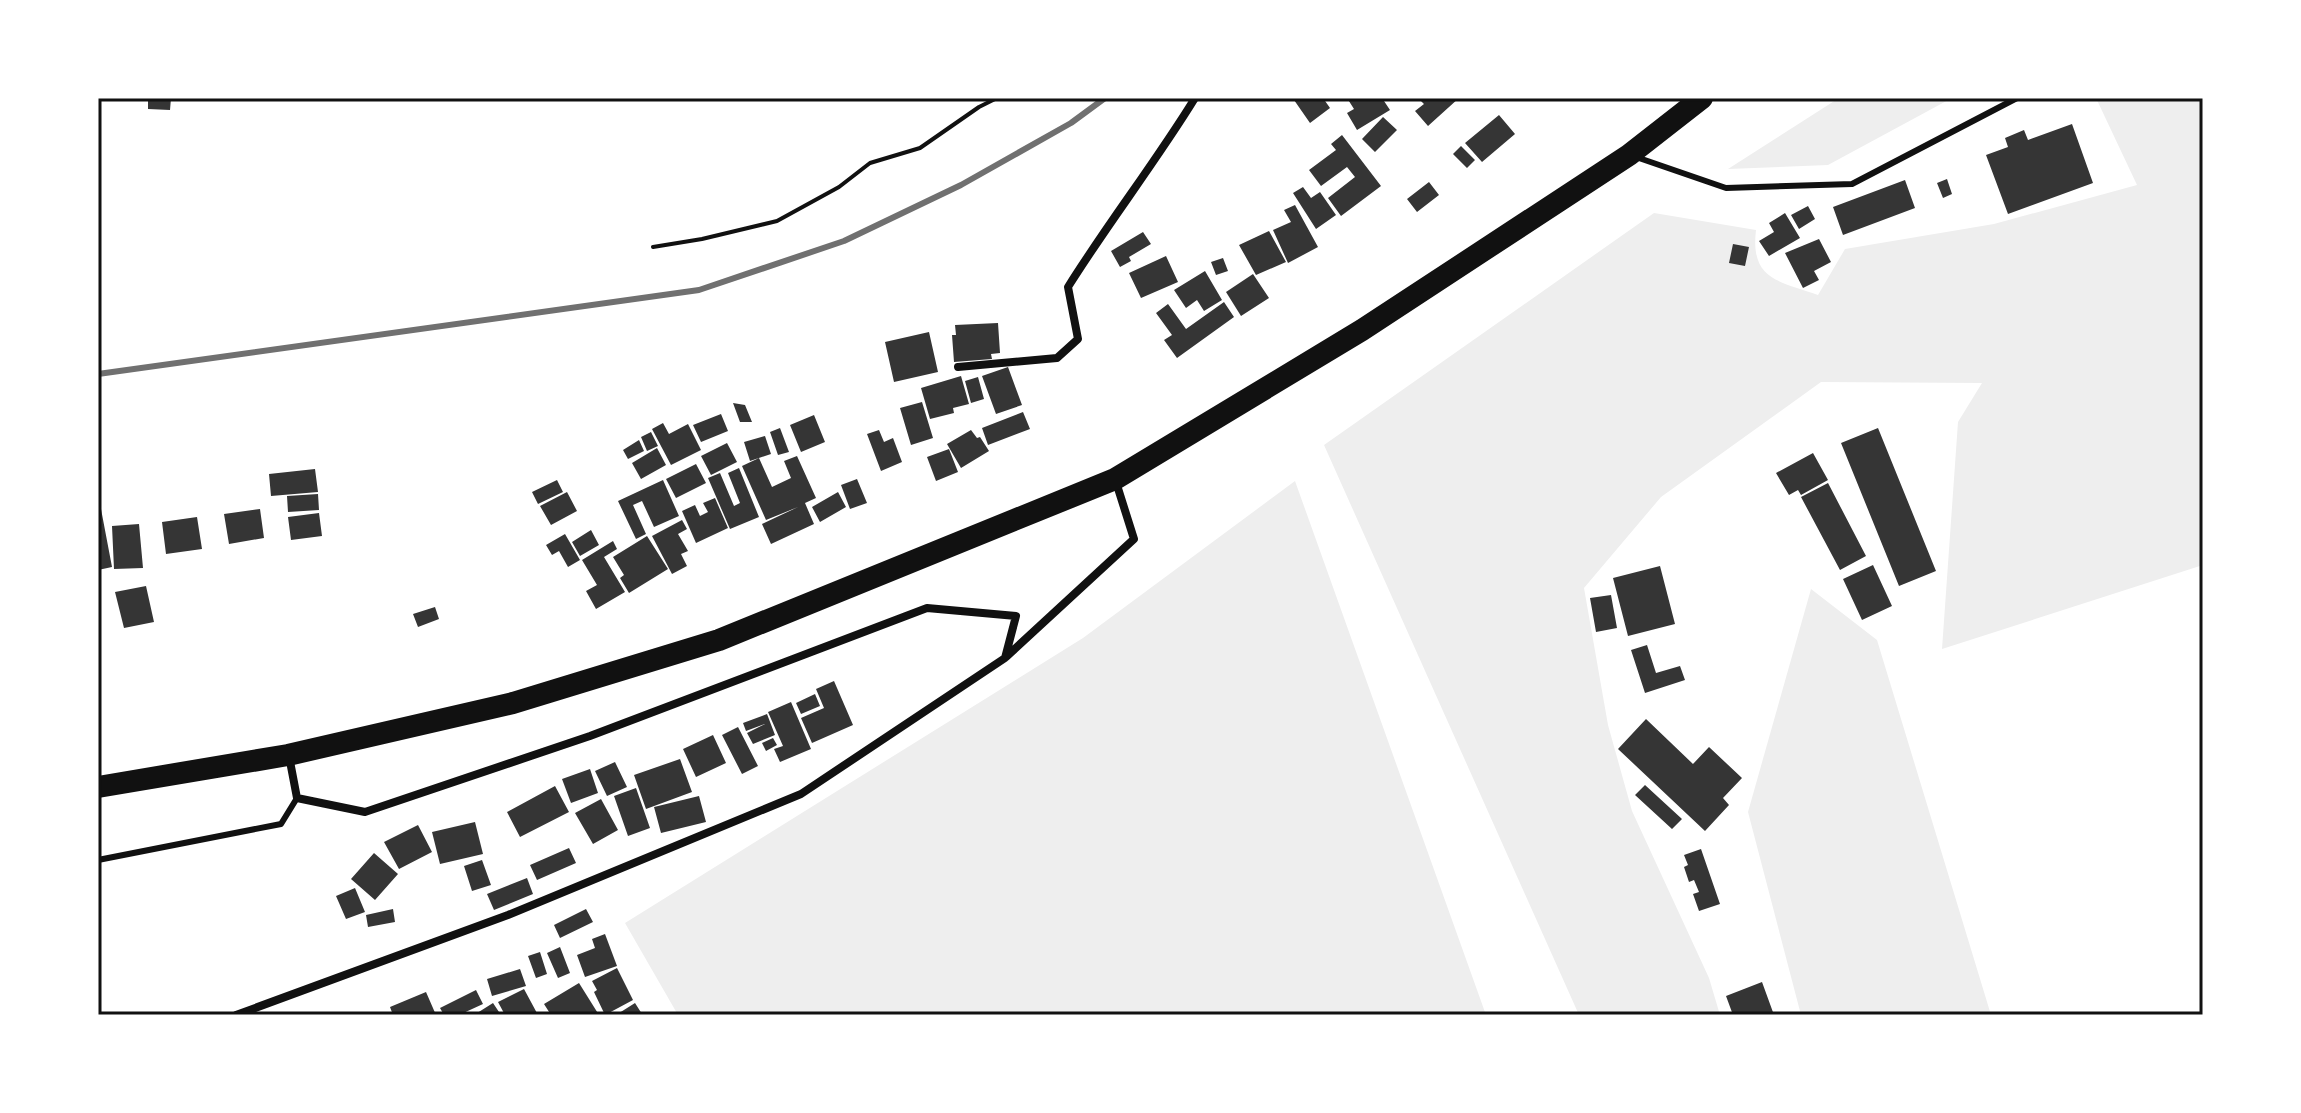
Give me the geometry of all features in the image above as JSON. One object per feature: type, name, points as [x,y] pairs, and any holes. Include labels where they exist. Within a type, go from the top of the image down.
[{"type":"highway","points":[[98,787],[288,755],[513,703],[719,640],[1115,479],[1362,330],[1629,155],[1702,98]]},
{"type":"street","points":[[958,367],[996,362],[1019,364],[1057,358],[1078,339],[1068,287],[1195,98]]},
{"type":"street","points":[[236,1015],[508,915],[801,794],[1005,658],[1134,539],[1115,479]]},
{"type":"street","points":[[288,755],[297,798],[365,812],[590,736],[927,608],[1016,616],[1005,658]]},
{"type":"lane","points":[[1629,155],[1726,188],[1852,184],[2017,98]]},
{"type":"lane","points":[[98,860],[281,824],[297,798]]},
{"type":"path","points":[[653,247],[777,221],[839,187],[870,163],[920,148],[997,98]]},
{"type":"shaded area","points":[[1839,98],[1952,98],[1828,165],[1728,169]]},
{"type":"shaded area","points":[[2096,98],[2203,98],[2203,565],[1942,649],[1958,422],[1982,383],[1821,382],[1661,497],[1584,588],[1608,725],[1632,811],[1709,978],[1720,1015],[1579,1015],[1324,445],[1654,213],[1756,230],[1755,247],[1763,269],[1780,281],[1818,295],[1845,249],[1994,224],[2137,185]]},
{"type":"shaded area","points":[[1295,481],[1486,1015],[678,1015],[625,923],[1083,638]]},
{"type":"shaded area","points":[[1811,589],[1877,640],[1991,1015],[1801,1015],[1748,812]]},
{"type":"building","points":[[148,98],[171,98],[170,110],[148,109]]},
{"type":"building","points":[[1323,98],[1330,108],[1310,123],[1294,100]]},
{"type":"building","points":[[1347,98],[1382,98],[1390,110],[1357,130],[1347,113],[1354,109]]},
{"type":"building","points":[[1418,98],[1459,98],[1428,126],[1415,111],[1424,104]]},
{"type":"building","points":[[1499,115],[1515,134],[1482,162],[1465,143]]},
{"type":"building","points":[[1383,117],[1397,130],[1375,152],[1362,139]]},
{"type":"building","points":[[2072,124],[2093,183],[2008,214],[1986,155],[2008,147],[2005,138],[2024,130],[2028,140]]},
{"type":"building","points":[[1342,135],[1381,186],[1341,216],[1328,198],[1355,177],[1347,167],[1321,186],[1309,170],[1336,150],[1331,144]]},
{"type":"building","points":[[1461,146],[1475,160],[1467,168],[1453,154]]},
{"type":"building","points":[[1947,179],[1952,194],[1943,198],[1937,183]]},
{"type":"building","points":[[1905,180],[1915,208],[1843,235],[1833,207]]},
{"type":"building","points":[[1429,182],[1439,195],[1417,212],[1407,199]]},
{"type":"building","points":[[1303,187],[1311,198],[1320,192],[1336,215],[1316,229],[1293,193]]},
{"type":"building","points":[[1295,205],[1318,247],[1288,263],[1273,230],[1291,222],[1284,210]]},
{"type":"building","points":[[1808,206],[1815,219],[1799,229],[1791,215]]},
{"type":"building","points":[[1785,213],[1800,238],[1769,256],[1759,241],[1774,232],[1769,223]]},
{"type":"building","points":[[1269,231],[1286,262],[1256,275],[1239,245]]},
{"type":"building","points":[[1143,232],[1151,244],[1129,257],[1131,261],[1120,267],[1111,251]]},
{"type":"building","points":[[1819,239],[1831,262],[1814,271],[1819,280],[1803,288],[1785,253]]},
{"type":"building","points":[[1733,244],[1749,247],[1745,266],[1729,263]]},
{"type":"building","points":[[1166,256],[1178,282],[1141,298],[1129,273]]},
{"type":"building","points":[[1223,258],[1228,271],[1216,275],[1211,262]]},
{"type":"building","points":[[1205,271],[1222,300],[1204,311],[1197,300],[1186,308],[1174,290]]},
{"type":"building","points":[[1253,274],[1269,298],[1241,316],[1226,292]]},
{"type":"building","points":[[1224,302],[1234,317],[1177,358],[1164,340],[1172,335],[1156,313],[1168,304],[1186,329]]},
{"type":"building","points":[[998,323],[1000,353],[991,354],[992,359],[954,362],[952,335],[956,335],[955,325]]},
{"type":"building","points":[[929,332],[938,372],[894,382],[885,342]]},
{"type":"building","points":[[1008,367],[1022,405],[996,414],[982,376]]},
{"type":"building","points":[[961,376],[969,404],[953,408],[954,413],[930,419],[921,388]]},
{"type":"building","points":[[978,377],[984,399],[971,403],[965,381]]},
{"type":"building","points":[[922,402],[933,438],[911,445],[900,408]]},
{"type":"building","points":[[733,403],[745,405],[752,422],[740,422]]},
{"type":"building","points":[[1023,412],[1030,429],[988,445],[982,428]]},
{"type":"building","points":[[721,414],[728,431],[701,442],[693,425]]},
{"type":"building","points":[[814,415],[825,442],[801,452],[790,425]]},
{"type":"building","points":[[663,423],[669,434],[688,424],[701,450],[671,465],[652,429]]},
{"type":"building","points":[[780,428],[789,452],[778,455],[770,432]]},
{"type":"building","points":[[1878,428],[1936,571],[1899,586],[1841,443]]},
{"type":"building","points":[[879,430],[884,442],[893,438],[902,462],[881,471],[867,434]]},
{"type":"building","points":[[971,430],[989,451],[961,468],[947,444]]},
{"type":"building","points":[[651,432],[658,446],[647,451],[641,437]]},
{"type":"building","points":[[765,436],[771,454],[750,461],[744,442]]},
{"type":"building","points":[[639,440],[644,451],[628,459],[623,450]]},
{"type":"building","points":[[727,443],[737,462],[711,475],[701,456]]},
{"type":"building","points":[[657,448],[666,465],[641,479],[632,463]]},
{"type":"building","points":[[949,449],[958,472],[936,481],[927,457]]},
{"type":"building","points":[[1813,453],[1828,480],[1801,495],[1798,490],[1789,495],[1776,473]]},
{"type":"building","points":[[797,456],[816,498],[805,503],[814,524],[771,544],[762,524],[798,507],[766,520],[742,466],[759,458],[772,487],[791,478],[784,461]]},
{"type":"building","points":[[696,464],[706,483],[676,498],[666,479]]},
{"type":"building","points":[[739,468],[759,517],[730,529],[708,478],[720,473],[734,506],[740,503],[728,473]]},
{"type":"building","points":[[315,469],[318,492],[271,496],[269,474]]},
{"type":"building","points":[[857,479],[867,503],[850,509],[841,485]]},
{"type":"building","points":[[557,480],[563,492],[538,504],[532,492]]},
{"type":"building","points":[[663,480],[679,516],[654,527],[642,501],[633,505],[646,534],[636,539],[618,501]]},
{"type":"building","points":[[1828,483],[1866,556],[1840,570],[1801,497]]},
{"type":"building","points":[[567,492],[577,511],[551,525],[540,506]]},
{"type":"building","points":[[838,492],[846,507],[820,522],[812,507]]},
{"type":"building","points":[[318,494],[319,510],[288,512],[287,496]]},
{"type":"building","points":[[715,498],[728,528],[696,543],[682,511],[695,505],[700,516],[708,512],[703,503]]},
{"type":"building","points":[[101,509],[112,567],[98,570],[98,510]]},
{"type":"building","points":[[260,509],[264,538],[229,544],[224,514]]},
{"type":"building","points":[[319,513],[322,536],[291,540],[288,517]]},
{"type":"building","points":[[197,517],[202,549],[166,554],[162,522]]},
{"type":"building","points":[[682,520],[687,529],[678,534],[688,551],[681,554],[687,566],[672,574],[652,536]]},
{"type":"building","points":[[139,524],[143,568],[114,569],[112,526]]},
{"type":"building","points":[[591,530],[599,545],[580,556],[572,542]]},
{"type":"building","points":[[565,534],[580,560],[568,567],[559,551],[552,555],[546,545]]},
{"type":"building","points":[[647,536],[668,569],[629,593],[620,578],[624,575],[613,557]]},
{"type":"building","points":[[613,541],[617,549],[604,557],[625,592],[596,609],[586,591],[597,585],[582,560]]},
{"type":"building","points":[[1873,565],[1892,606],[1862,620],[1843,579]]},
{"type":"building","points":[[1660,566],[1675,624],[1628,636],[1613,578]]},
{"type":"building","points":[[146,586],[154,622],[124,628],[115,592]]},
{"type":"building","points":[[1611,595],[1617,628],[1596,632],[1590,598]]},
{"type":"building","points":[[435,607],[439,619],[418,627],[413,614]]},
{"type":"building","points":[[1647,645],[1656,673],[1680,666],[1685,680],[1645,693],[1631,650]]},
{"type":"building","points":[[834,681],[853,725],[812,743],[801,718],[824,708],[816,689]]},
{"type":"building","points":[[815,694],[820,706],[801,714],[796,703]]},
{"type":"building","points":[[791,702],[811,749],[780,762],[774,749],[783,746],[768,712]]},
{"type":"building","points":[[767,714],[775,735],[753,744],[747,733],[765,724],[746,731],[743,723]]},
{"type":"building","points":[[1646,719],[1693,764],[1709,747],[1742,778],[1723,798],[1729,805],[1705,831],[1618,749]]},
{"type":"building","points":[[738,727],[758,766],[742,774],[722,735]]},
{"type":"building","points":[[713,735],[726,763],[696,777],[683,749]]},
{"type":"building","points":[[773,738],[777,745],[766,751],[762,743]]},
{"type":"building","points":[[680,759],[692,792],[646,809],[634,775]]},
{"type":"building","points":[[615,762],[627,787],[607,796],[595,771]]},
{"type":"building","points":[[590,769],[598,793],[571,803],[562,779]]},
{"type":"building","points":[[1645,785],[1682,819],[1672,829],[1635,795]]},
{"type":"building","points":[[555,786],[569,812],[520,837],[507,812]]},
{"type":"building","points":[[636,788],[650,828],[628,836],[614,796]]},
{"type":"building","points":[[699,796],[706,822],[661,833],[654,807]]},
{"type":"building","points":[[601,799],[618,830],[593,844],[575,813]]},
{"type":"building","points":[[475,822],[483,854],[440,864],[432,832]]},
{"type":"building","points":[[418,825],[432,852],[399,869],[384,842]]},
{"type":"building","points":[[569,848],[576,863],[537,880],[530,865]]},
{"type":"building","points":[[1701,849],[1720,904],[1699,911],[1693,894],[1699,892],[1694,880],[1689,882],[1684,855]]},
{"type":"building","points":[[374,853],[398,874],[375,900],[351,879]]},
{"type":"building","points":[[482,860],[491,885],[472,891],[464,866]]},
{"type":"building","points":[[527,878],[533,894],[494,910],[487,894]]},
{"type":"building","points":[[355,888],[365,912],[346,919],[336,896]]},
{"type":"building","points":[[393,909],[395,922],[368,927],[366,915]]},
{"type":"building","points":[[586,909],[593,922],[560,938],[554,925]]},
{"type":"building","points":[[605,934],[617,966],[585,977],[577,955],[595,948],[592,939]]},
{"type":"building","points":[[560,947],[570,973],[558,978],[547,953]]},
{"type":"building","points":[[540,952],[547,974],[536,978],[528,956]]},
{"type":"building","points":[[617,968],[633,1000],[605,1015],[592,981]]},
{"type":"building","points":[[520,969],[526,986],[492,996],[487,979]]},
{"type":"building","points":[[1762,982],[1774,1015],[1733,1015],[1726,996]]},
{"type":"building","points":[[579,983],[599,1015],[551,1015],[544,1004]]},
{"type":"building","points":[[524,989],[538,1015],[505,1015],[498,1002]]},
{"type":"building","points":[[476,990],[483,1004],[459,1015],[444,1015],[440,1008]]},
{"type":"building","points":[[426,992],[436,1015],[393,1015],[390,1007]]},
{"type":"building","points":[[493,1003],[501,1015],[474,1015]]},
{"type":"building","points":[[635,1003],[642,1014],[616,1015]]},
{"type":"railway","points":[[98,374],[699,290],[844,241],[961,185],[1071,123],[1105,98]]}]
